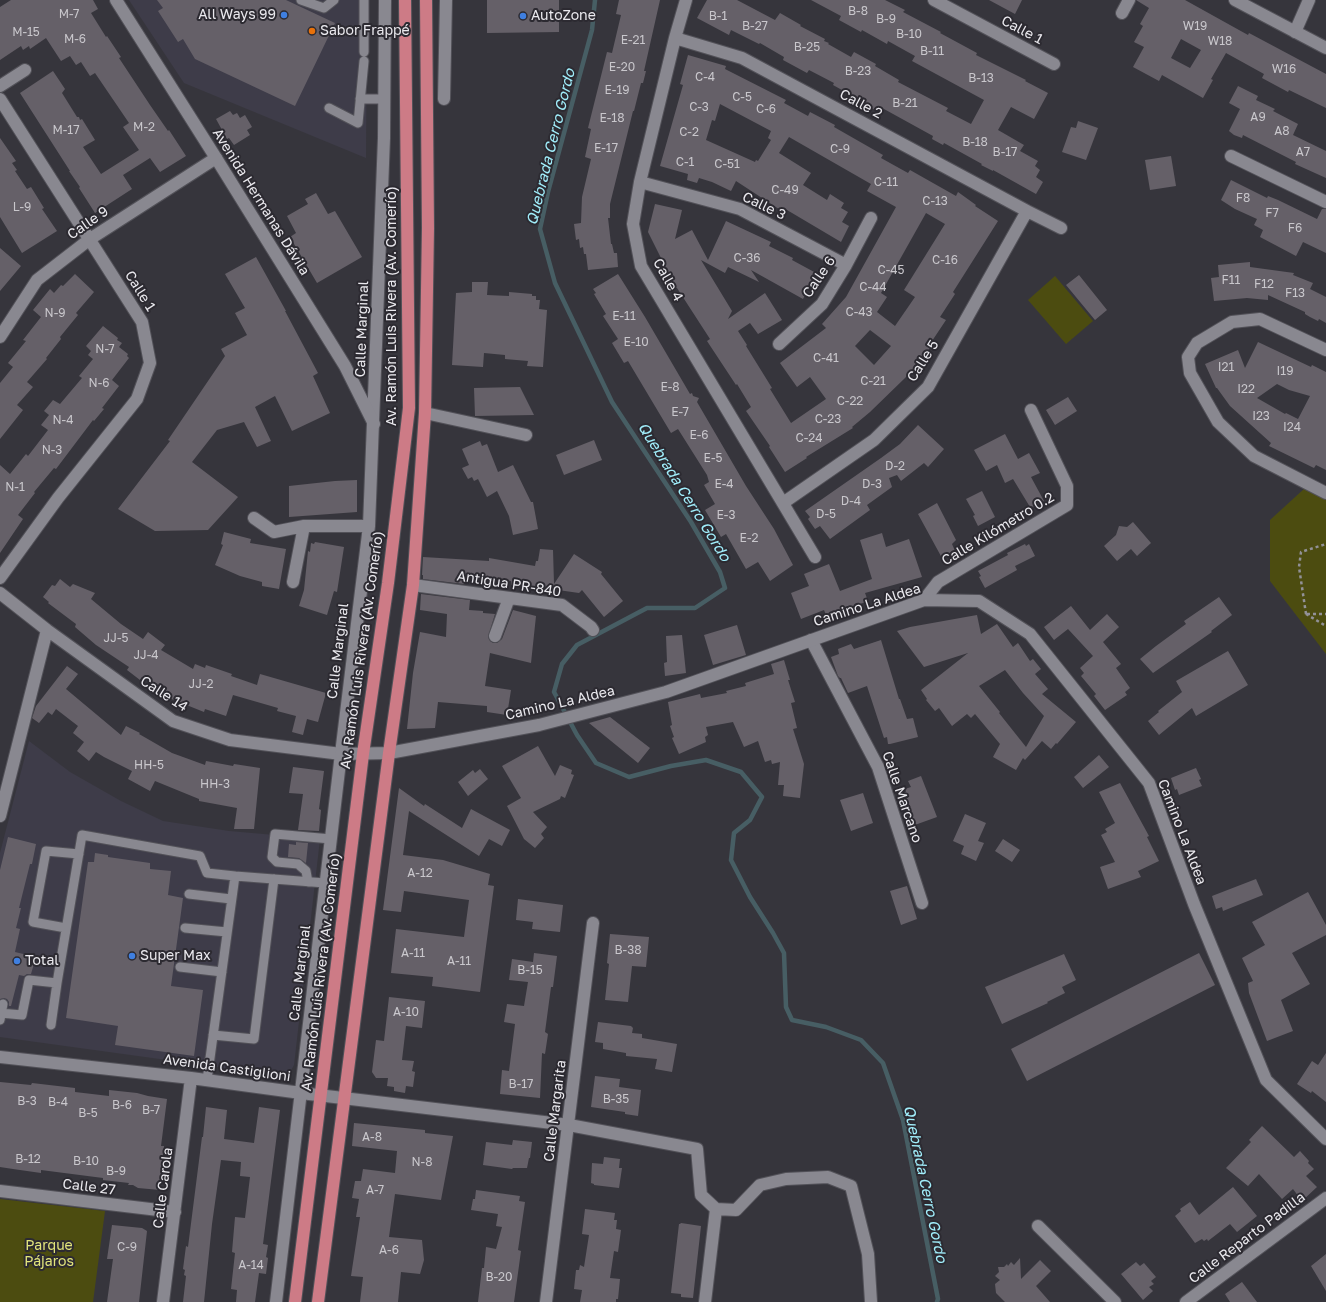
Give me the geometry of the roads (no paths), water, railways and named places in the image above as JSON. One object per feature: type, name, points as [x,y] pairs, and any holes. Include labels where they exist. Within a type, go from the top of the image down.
[{"type":"main road","name":"Av. Ramón Luis Rivera (Av. Comerío)","points":[[295,1302],[363,754],[388,583],[409,408],[405,0]]},
{"type":"main road","points":[[318,1302],[389,752],[413,585],[425,413],[428,228],[426,0]]},
{"type":"street","name":"Avenida Hermanas Dávila","points":[[116,0],[345,366],[374,424]]},
{"type":"street","name":"Calle Marginal","points":[[276,1302],[325,883],[369,526],[374,424],[384,99],[385,0]]},
{"type":"street","points":[[444,99],[446,0]]},
{"type":"street","name":"Calle 4","points":[[686,0],[675,38],[640,182],[633,224],[641,266],[815,557]]},
{"type":"street","name":"Calle 1","points":[[934,0],[1054,64]]},
{"type":"street","points":[[1122,13],[1129,0]]},
{"type":"street","points":[[1234,0],[1326,48]]},
{"type":"street","points":[[1295,32],[1309,0]]},
{"type":"street","name":"Calle 2","points":[[675,38],[742,58],[1061,228]]},
{"type":"street","points":[[0,86],[25,70]]},
{"type":"street","name":"Calle 1","points":[[0,99],[142,322],[150,364],[137,399],[58,498],[0,578]]},
{"type":"street","points":[[1231,156],[1326,202]]},
{"type":"street","name":"Calle 9","points":[[0,337],[37,280],[90,239],[216,158]]},
{"type":"street","name":"Calle 3","points":[[640,182],[740,209],[846,265]]},
{"type":"street","name":"Calle 5","points":[[783,503],[874,440],[928,386],[1027,211]]},
{"type":"street","name":"Calle 6","points":[[779,344],[822,304],[846,265],[871,218]]},
{"type":"street","points":[[1326,350],[1260,319],[1232,322],[1197,343],[1188,357],[1190,373],[1218,422],[1254,456],[1326,493]]},
{"type":"street","name":"Calle Kilómetro 0.2","points":[[924,600],[938,582],[1067,505],[1067,486],[1031,410]]},
{"type":"street","points":[[425,413],[526,435]]},
{"type":"street","points":[[254,518],[274,532],[304,526],[369,526]]},
{"type":"street","points":[[293,582],[304,526]]},
{"type":"street","name":"Antigua PR-840","points":[[413,585],[562,605],[593,630]]},
{"type":"street","name":"Calle 14","points":[[0,593],[47,630],[174,721],[230,740],[341,754]]},
{"type":"street","points":[[496,636],[509,598]]},
{"type":"street","name":"Camino La Aldea","points":[[341,754],[389,752],[539,725],[666,692],[924,600],[979,601],[1030,634],[1149,783],[1194,904],[1266,1080],[1326,1139]]},
{"type":"street","points":[[0,816],[47,630]]},
{"type":"street","name":"Calle Marcano","points":[[811,640],[878,767],[922,903]]},
{"type":"street","name":"Calle Margarita","points":[[546,1302],[593,923]]},
{"type":"street","name":"Avenida Castiglioni","points":[[0,1057],[191,1078],[301,1093],[569,1125],[697,1149],[701,1195],[716,1209]]},
{"type":"street","name":"Calle Carola","points":[[164,1302],[191,1078]]},
{"type":"street","points":[[705,1302],[716,1209],[736,1210],[760,1185],[786,1179],[828,1177],[851,1186],[868,1254],[872,1302]]},
{"type":"street","name":"Calle 27","points":[[0,1191],[175,1212]]},
{"type":"street","name":"Calle Reparto Padilla","points":[[1186,1302],[1326,1198]]},
{"type":"street","points":[[1038,1226],[1115,1302]]},
{"type":"lane","points":[[301,0],[324,8],[334,0]]},
{"type":"lane","points":[[329,108],[358,123],[364,56],[364,0]]},
{"type":"lane","points":[[360,99],[384,99]]},
{"type":"lane","points":[[308,882],[306,871],[298,864],[277,862],[272,857],[275,834],[331,839]]},
{"type":"lane","points":[[51,1026],[82,835],[200,856],[207,873],[325,883]]},
{"type":"lane","points":[[66,928],[33,922],[46,852],[79,854]]},
{"type":"lane","points":[[207,1080],[235,876]]},
{"type":"lane","points":[[213,1035],[254,1039],[274,879]]},
{"type":"lane","points":[[190,894],[231,899]]},
{"type":"lane","points":[[185,928],[227,932]]},
{"type":"lane","points":[[180,967],[222,972]]},
{"type":"lane","points":[[1,1013],[22,1016],[28,980],[57,983]]},
{"type":"waterway","name":"Quebrada Cerro Gordo","points":[[595,0],[592,30],[548,192],[540,229],[555,283],[612,402],[691,522],[720,572],[725,588],[695,608],[647,608],[577,645],[562,664],[554,692],[577,735],[596,763],[629,777],[671,766],[706,760],[741,772],[762,797],[750,820],[734,833],[731,860],[750,897],[784,953],[786,1007],[792,1020],[826,1027],[861,1040],[883,1063],[903,1120],[938,1299],[937,1302]]},
{"type":"place","name":"All Ways 99","points":[[284,15]]},
{"type":"place","name":"AutoZone","points":[[523,16]]},
{"type":"place","name":"Sabor Frappé","points":[[312,31]]},
{"type":"place","name":"Super Max","points":[[132,956]]},
{"type":"place","name":"Total","points":[[17,961]]},
{"type":"park label","name":"Parque Pájaros","points":[[49,1254]]}]
